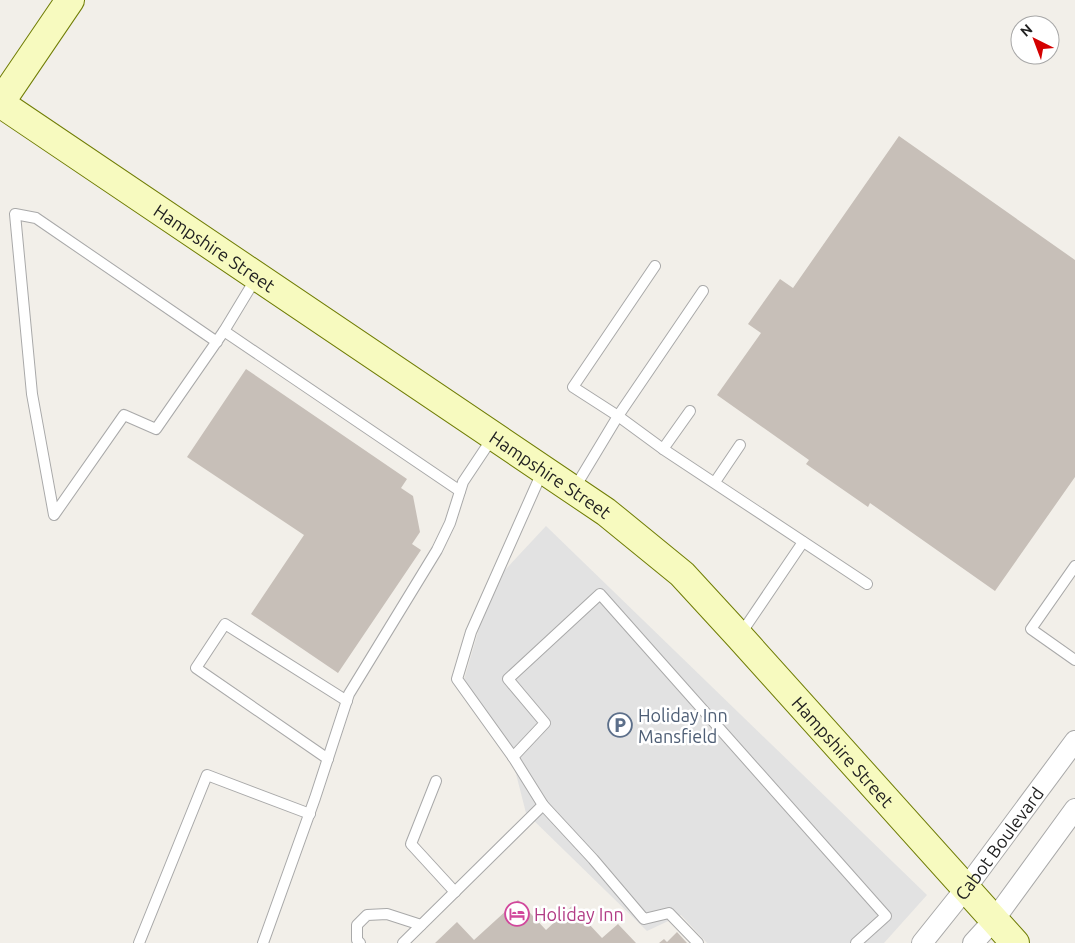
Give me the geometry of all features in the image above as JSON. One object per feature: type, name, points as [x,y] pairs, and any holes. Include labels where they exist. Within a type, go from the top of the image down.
[{"type":"street","points":[[0,103],[70,0]]},
{"type":"street","name":"Hampshire Street","points":[[0,103],[606,512],[682,574],[1015,943]]},
{"type":"street","name":"Cabot Boulevard","points":[[922,943],[966,888],[1075,741]]},
{"type":"street","points":[[973,943],[994,920],[1075,809]]},
{"type":"lane","points":[[217,342],[36,218],[15,214],[32,394],[54,515],[124,416],[156,429],[217,342],[257,277]]},
{"type":"lane","points":[[655,266],[573,387],[867,584]]},
{"type":"lane","points":[[574,490],[618,416],[703,291]]},
{"type":"lane","points":[[224,331],[460,491]]},
{"type":"lane","points":[[663,449],[690,411]]},
{"type":"lane","points":[[263,943],[310,814],[349,694],[437,550],[450,523],[463,482],[493,436]]},
{"type":"lane","points":[[715,482],[740,445]]},
{"type":"lane","points":[[543,469],[471,632],[456,679],[513,757],[543,805],[593,859],[644,919],[669,913],[698,943]]},
{"type":"lane","points":[[739,636],[803,542]]},
{"type":"lane","points":[[1075,566],[1031,629],[1075,660]]},
{"type":"lane","points":[[513,757],[545,723],[508,679],[600,594],[886,916],[856,943]]},
{"type":"lane","points":[[328,759],[196,668],[226,624],[347,701]]},
{"type":"lane","points":[[140,943],[207,775],[310,814]]},
{"type":"lane","points":[[436,781],[411,844],[454,892]]},
{"type":"lane","points":[[403,943],[543,805]]},
{"type":"lane","points":[[360,943],[357,940],[357,925],[367,915],[387,914],[421,926]]},
{"type":"shaded area","name":"Holiday Inn Mansfield","points":[[546,526],[927,895],[884,943],[707,943],[681,915],[647,931],[526,813],[514,766],[463,683],[492,584]]},
{"type":"building","points":[[899,136],[1075,260],[1075,477],[995,591],[870,503],[868,507],[806,464],[809,460],[717,395],[761,333],[748,324],[780,279],[793,288]]},
{"type":"building","points":[[246,369],[407,479],[401,488],[413,496],[420,532],[412,544],[421,550],[338,673],[251,614],[304,535],[187,457]]},
{"type":"building","name":"Holiday Inn","points":[[518,900],[546,930],[572,906],[602,938],[618,924],[636,943],[435,943],[457,922],[474,940]]},
{"type":"building","name":"Holiday Inn","points":[[677,932],[687,943],[659,943],[664,939],[667,942]]},
{"type":"place","name":"Holiday Inn Mansfield","points":[[620,725]]},
{"type":"place","name":"Holiday Inn","points":[[517,914]]}]
